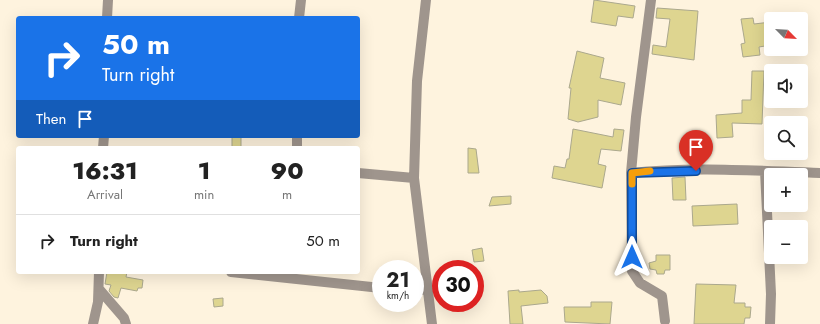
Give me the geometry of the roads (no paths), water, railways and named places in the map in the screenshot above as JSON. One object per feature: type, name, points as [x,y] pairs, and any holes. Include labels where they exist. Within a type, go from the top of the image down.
[{"type":"street","points":[[107,16],[108,0]]},
{"type":"street","points":[[299,16],[301,0]]},
{"type":"street","points":[[426,0],[417,81],[414,178],[432,324]]},
{"type":"street","points":[[651,0],[636,117],[632,173],[632,271],[640,283],[662,296],[665,321]]},
{"type":"street","points":[[632,173],[650,171],[764,172]]},
{"type":"street","points":[[360,172],[414,178]]},
{"type":"street","points":[[808,173],[820,173]]},
{"type":"street","points":[[767,212],[771,294],[770,324]]},
{"type":"street","points":[[93,324],[98,302],[99,274]]},
{"type":"street","points":[[250,274],[372,287]]},
{"type":"street","points":[[99,289],[124,318],[126,324]]}]
